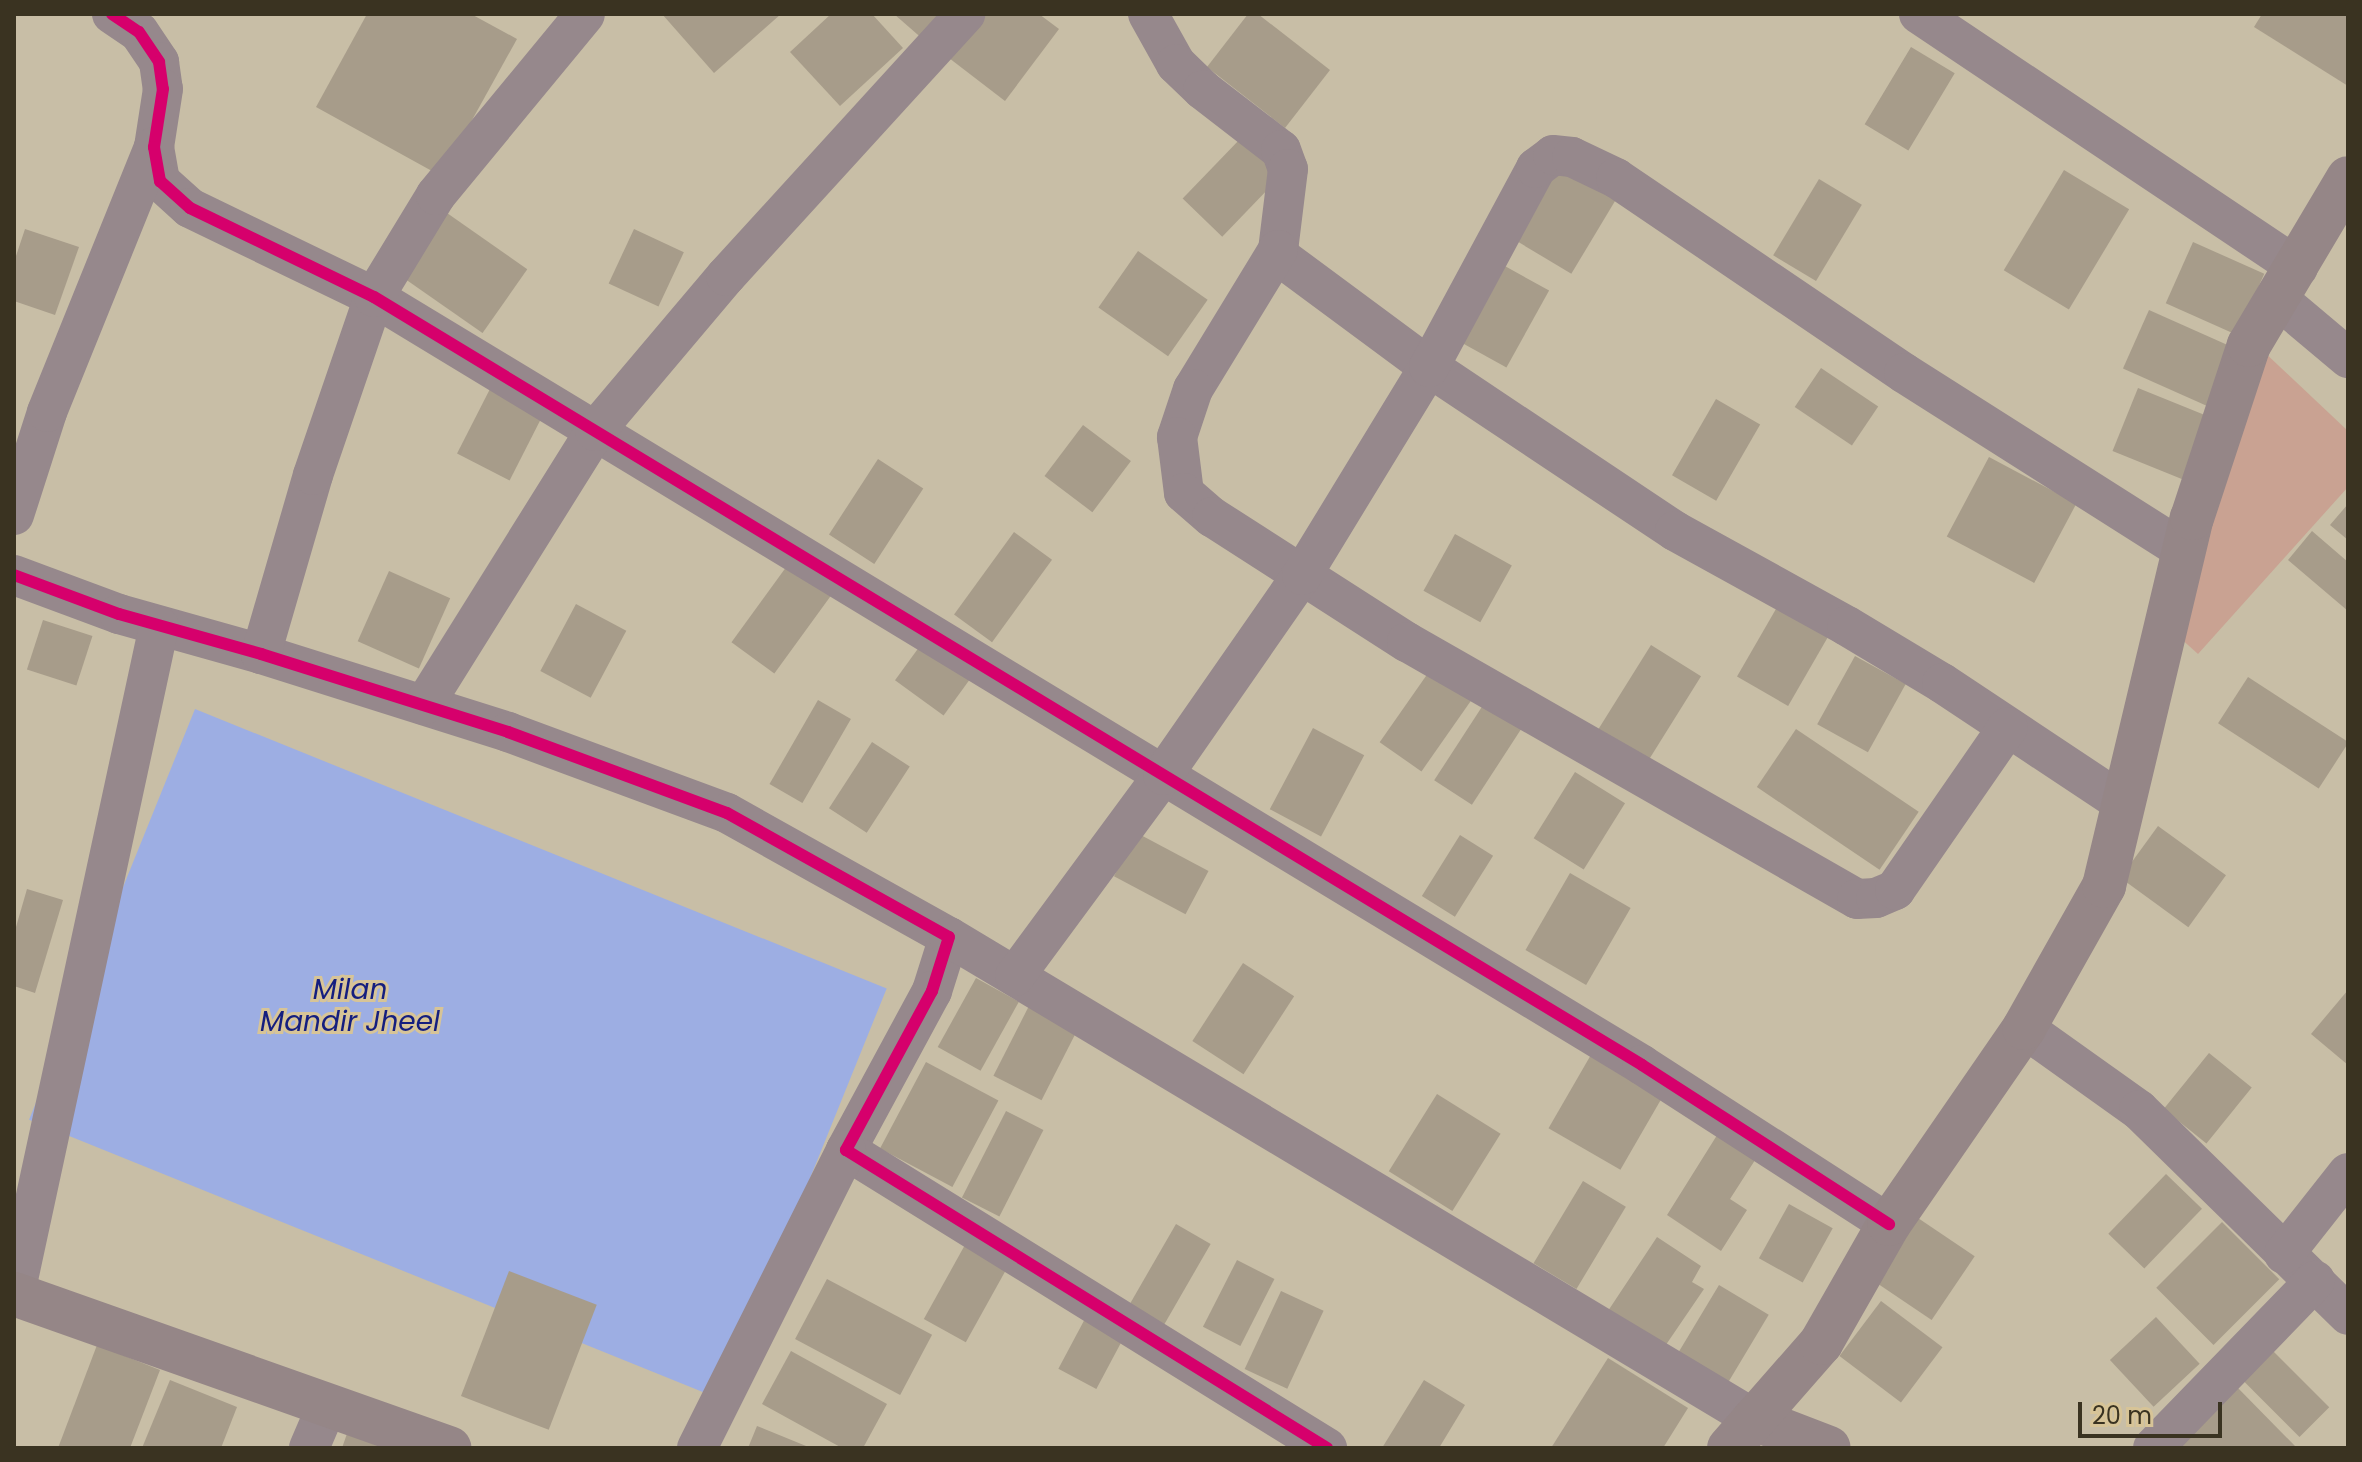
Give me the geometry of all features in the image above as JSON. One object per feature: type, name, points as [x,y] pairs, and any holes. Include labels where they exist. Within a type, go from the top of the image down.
[{"type":"street","points":[[14,515],[47,412],[154,147],[163,89],[159,62],[139,32],[112,14]]},
{"type":"street","points":[[261,654],[313,475],[374,297],[436,195],[585,14]]},
{"type":"street","points":[[424,705],[595,431],[726,276],[965,14]]},
{"type":"street","points":[[1148,14],[1176,64],[1203,90],[1281,150],[1288,169],[1278,250],[1193,389],[1177,437],[1184,493],[1212,517],[1407,642],[1857,899],[1876,898],[1895,890],[2008,727]]},
{"type":"street","points":[[1919,14],[2288,283],[2348,358]]},
{"type":"street","points":[[154,147],[160,181],[190,208],[374,297],[1642,1065],[1889,1224]]},
{"type":"street","points":[[1015,976],[1163,775],[1302,575],[1429,367],[1536,168],[1553,155],[1572,157],[1616,178],[1904,373],[2184,551]]},
{"type":"street","points":[[1741,1433],[1821,1343],[1889,1224],[2024,1028],[2104,886],[2184,551],[2249,345],[2348,178]]},
{"type":"street","points":[[1278,250],[1283,259],[1429,367],[1675,531],[1847,626],[2124,804]]},
{"type":"street","points":[[14,575],[159,626],[424,705],[727,813],[1015,976],[1741,1433],[1829,1448]]},
{"type":"street","points":[[159,626],[14,1295],[450,1448]]},
{"type":"street","points":[[697,1448],[846,1150],[932,991],[949,937]]},
{"type":"street","points":[[2024,1028],[2139,1110],[2348,1315]]},
{"type":"street","points":[[846,1150],[1327,1448]]},
{"type":"street","points":[[2284,1254],[2348,1173]]},
{"type":"street","points":[[2153,1448],[2315,1281]]},
{"type":"street","points":[[309,1448],[327,1406]]},
{"type":"shaded area","points":[[2261,349],[2348,431],[2348,487],[2198,654],[2178,636]]},
{"type":"water","name":"Milan Mandir Jheel","points":[[195,709],[887,988],[721,1399],[29,1120]]},
{"type":"building","points":[[367,14],[471,14],[517,39],[441,176],[316,107]]},
{"type":"building","points":[[662,14],[781,14],[714,73]]},
{"type":"building","points":[[831,14],[872,14],[903,48],[840,106],[790,52]]},
{"type":"building","points":[[894,14],[948,14],[925,41]]},
{"type":"building","points":[[982,14],[1039,14],[1059,29],[1005,101],[949,58]]},
{"type":"building","points":[[1248,14],[1258,14],[1330,70],[1285,128],[1207,67]]},
{"type":"building","points":[[2262,14],[2348,14],[2348,86],[2254,27]]},
{"type":"building","points":[[1911,47],[1955,73],[1908,150],[1865,124]]},
{"type":"building","points":[[1241,138],[1281,176],[1222,237],[1183,198]]},
{"type":"building","points":[[1558,162],[1617,198],[1571,274],[1512,238]]},
{"type":"building","points":[[2064,170],[2129,209],[2069,309],[2004,270]]},
{"type":"building","points":[[1819,179],[1862,205],[1816,281],[1773,255]]},
{"type":"building","points":[[447,213],[527,269],[483,333],[402,277]]},
{"type":"building","points":[[25,229],[79,247],[55,315],[14,301],[14,262]]},
{"type":"building","points":[[634,229],[684,252],[658,307],[609,283]]},
{"type":"building","points":[[2193,242],[2264,274],[2237,335],[2166,303]]},
{"type":"building","points":[[1138,251],[1208,300],[1168,356],[1098,308]]},
{"type":"building","points":[[1494,260],[1549,291],[1506,368],[1451,337]]},
{"type":"building","points":[[2149,310],[2235,348],[2209,407],[2123,368]]},
{"type":"building","points":[[1821,368],[1878,407],[1852,446],[1795,407]]},
{"type":"building","points":[[492,385],[545,412],[510,480],[457,454]]},
{"type":"building","points":[[2138,388],[2210,417],[2185,480],[2113,451]]},
{"type":"building","points":[[1716,399],[1760,424],[1716,501],[1672,475]]},
{"type":"building","points":[[1083,425],[1131,461],[1092,512],[1044,476]]},
{"type":"building","points":[[1989,457],[2076,503],[2034,583],[1947,536]]},
{"type":"building","points":[[878,459],[923,488],[874,564],[829,534]]},
{"type":"building","points":[[2348,504],[2348,540],[2330,525]]},
{"type":"building","points":[[2312,531],[2348,562],[2348,611],[2288,560]]},
{"type":"building","points":[[1014,532],[1052,560],[992,642],[954,615]]},
{"type":"building","points":[[1455,534],[1512,566],[1480,622],[1423,591]]},
{"type":"building","points":[[792,559],[835,590],[774,673],[731,642]]},
{"type":"building","points":[[389,571],[450,598],[419,669],[358,641]]},
{"type":"building","points":[[1780,602],[1831,632],[1788,706],[1737,676]]},
{"type":"building","points":[[576,604],[626,631],[591,698],[540,671]]},
{"type":"building","points":[[43,620],[92,636],[76,686],[27,669]]},
{"type":"building","points":[[925,639],[974,674],[944,716],[895,680]]},
{"type":"building","points":[[1651,645],[1701,676],[1648,761],[1598,730]]},
{"type":"building","points":[[1855,656],[1906,684],[1868,752],[1817,724]]},
{"type":"building","points":[[1433,666],[1475,695],[1421,771],[1380,742]]},
{"type":"building","points":[[2248,677],[2348,742],[2319,788],[2218,723]]},
{"type":"building","points":[[1487,699],[1525,724],[1472,805],[1434,780]]},
{"type":"building","points":[[818,700],[851,719],[802,803],[770,784]]},
{"type":"building","points":[[1313,728],[1364,755],[1321,836],[1270,809]]},
{"type":"building","points":[[1796,729],[1919,812],[1880,870],[1757,787]]},
{"type":"building","points":[[872,742],[910,767],[867,833],[829,808]]},
{"type":"building","points":[[1575,772],[1625,803],[1584,869],[1534,838]]},
{"type":"building","points":[[2158,826],[2226,875],[2188,927],[2120,878]]},
{"type":"building","points":[[1137,833],[1209,871],[1186,914],[1114,876]]},
{"type":"building","points":[[1460,835],[1493,856],[1455,917],[1422,896]]},
{"type":"building","points":[[1570,873],[1631,908],[1586,985],[1526,950]]},
{"type":"building","points":[[27,889],[63,900],[35,993],[14,986],[14,934]]},
{"type":"building","points":[[1243,963],[1294,996],[1244,1074],[1192,1041]]},
{"type":"building","points":[[976,978],[1019,1002],[981,1071],[938,1047]]},
{"type":"building","points":[[2348,990],[2348,1065],[2311,1034]]},
{"type":"building","points":[[1032,1000],[1080,1025],[1042,1100],[993,1076]]},
{"type":"building","points":[[1592,1053],[1664,1094],[1620,1170],[1548,1128]]},
{"type":"building","points":[[2209,1053],[2252,1088],[2206,1144],[2164,1109]]},
{"type":"building","points":[[926,1062],[998,1100],[952,1187],[880,1149]]},
{"type":"building","points":[[1437,1094],[1501,1134],[1452,1211],[1389,1171]]},
{"type":"building","points":[[1006,1111],[1043,1130],[999,1216],[962,1197]]},
{"type":"building","points":[[1719,1132],[1757,1157],[1730,1199],[1747,1210],[1721,1251],[1667,1215]]},
{"type":"building","points":[[2166,1174],[2202,1209],[2144,1268],[2108,1234]]},
{"type":"building","points":[[1583,1181],[1626,1207],[1576,1289],[1534,1263]]},
{"type":"building","points":[[1789,1204],[1833,1228],[1803,1282],[1759,1258]]},
{"type":"building","points":[[1915,1216],[1975,1256],[1932,1320],[1872,1280]]},
{"type":"building","points":[[2222,1222],[2279,1279],[2214,1345],[2156,1288]]},
{"type":"building","points":[[1176,1224],[1211,1244],[1164,1325],[1129,1305]]},
{"type":"building","points":[[1657,1237],[1701,1266],[1692,1282],[1704,1289],[1659,1355],[1604,1317]]},
{"type":"building","points":[[966,1243],[1008,1266],[966,1342],[924,1319]]},
{"type":"building","points":[[1237,1260],[1274,1279],[1240,1346],[1203,1327]]},
{"type":"building","points":[[509,1271],[597,1305],[549,1430],[461,1396]]},
{"type":"building","points":[[827,1279],[932,1335],[900,1395],[795,1339]]},
{"type":"building","points":[[1719,1285],[1769,1315],[1720,1395],[1671,1366]]},
{"type":"building","points":[[1281,1291],[1324,1311],[1287,1389],[1245,1369]]},
{"type":"building","points":[[1881,1301],[1942,1347],[1901,1402],[1839,1356]]},
{"type":"building","points":[[1087,1315],[1125,1335],[1096,1389],[1058,1369]]},
{"type":"building","points":[[2156,1317],[2200,1364],[2154,1407],[2110,1360]]},
{"type":"building","points":[[97,1345],[160,1370],[130,1448],[58,1448]]},
{"type":"building","points":[[2267,1345],[2329,1407],[2300,1437],[2237,1375]]},
{"type":"building","points":[[791,1351],[887,1404],[863,1448],[842,1448],[762,1404]]},
{"type":"building","points":[[1608,1358],[1688,1408],[1663,1448],[1551,1448]]},
{"type":"building","points":[[170,1380],[237,1407],[221,1448],[142,1448]]},
{"type":"building","points":[[1424,1380],[1465,1405],[1439,1448],[1382,1448]]},
{"type":"building","points":[[2235,1385],[2295,1446],[2173,1448]]},
{"type":"building","points":[[350,1425],[415,1448],[342,1448]]},
{"type":"building","points":[[757,1426],[811,1448],[748,1448]]},
{"type":"cycle path","points":[[112,14],[139,32],[159,62],[163,89],[154,147],[160,181],[190,208],[374,297],[1642,1065],[1889,1224]]},
{"type":"cycle path","points":[[14,575],[119,614],[261,654],[508,732],[727,813],[949,937],[932,991],[846,1150],[1327,1448]]}]
